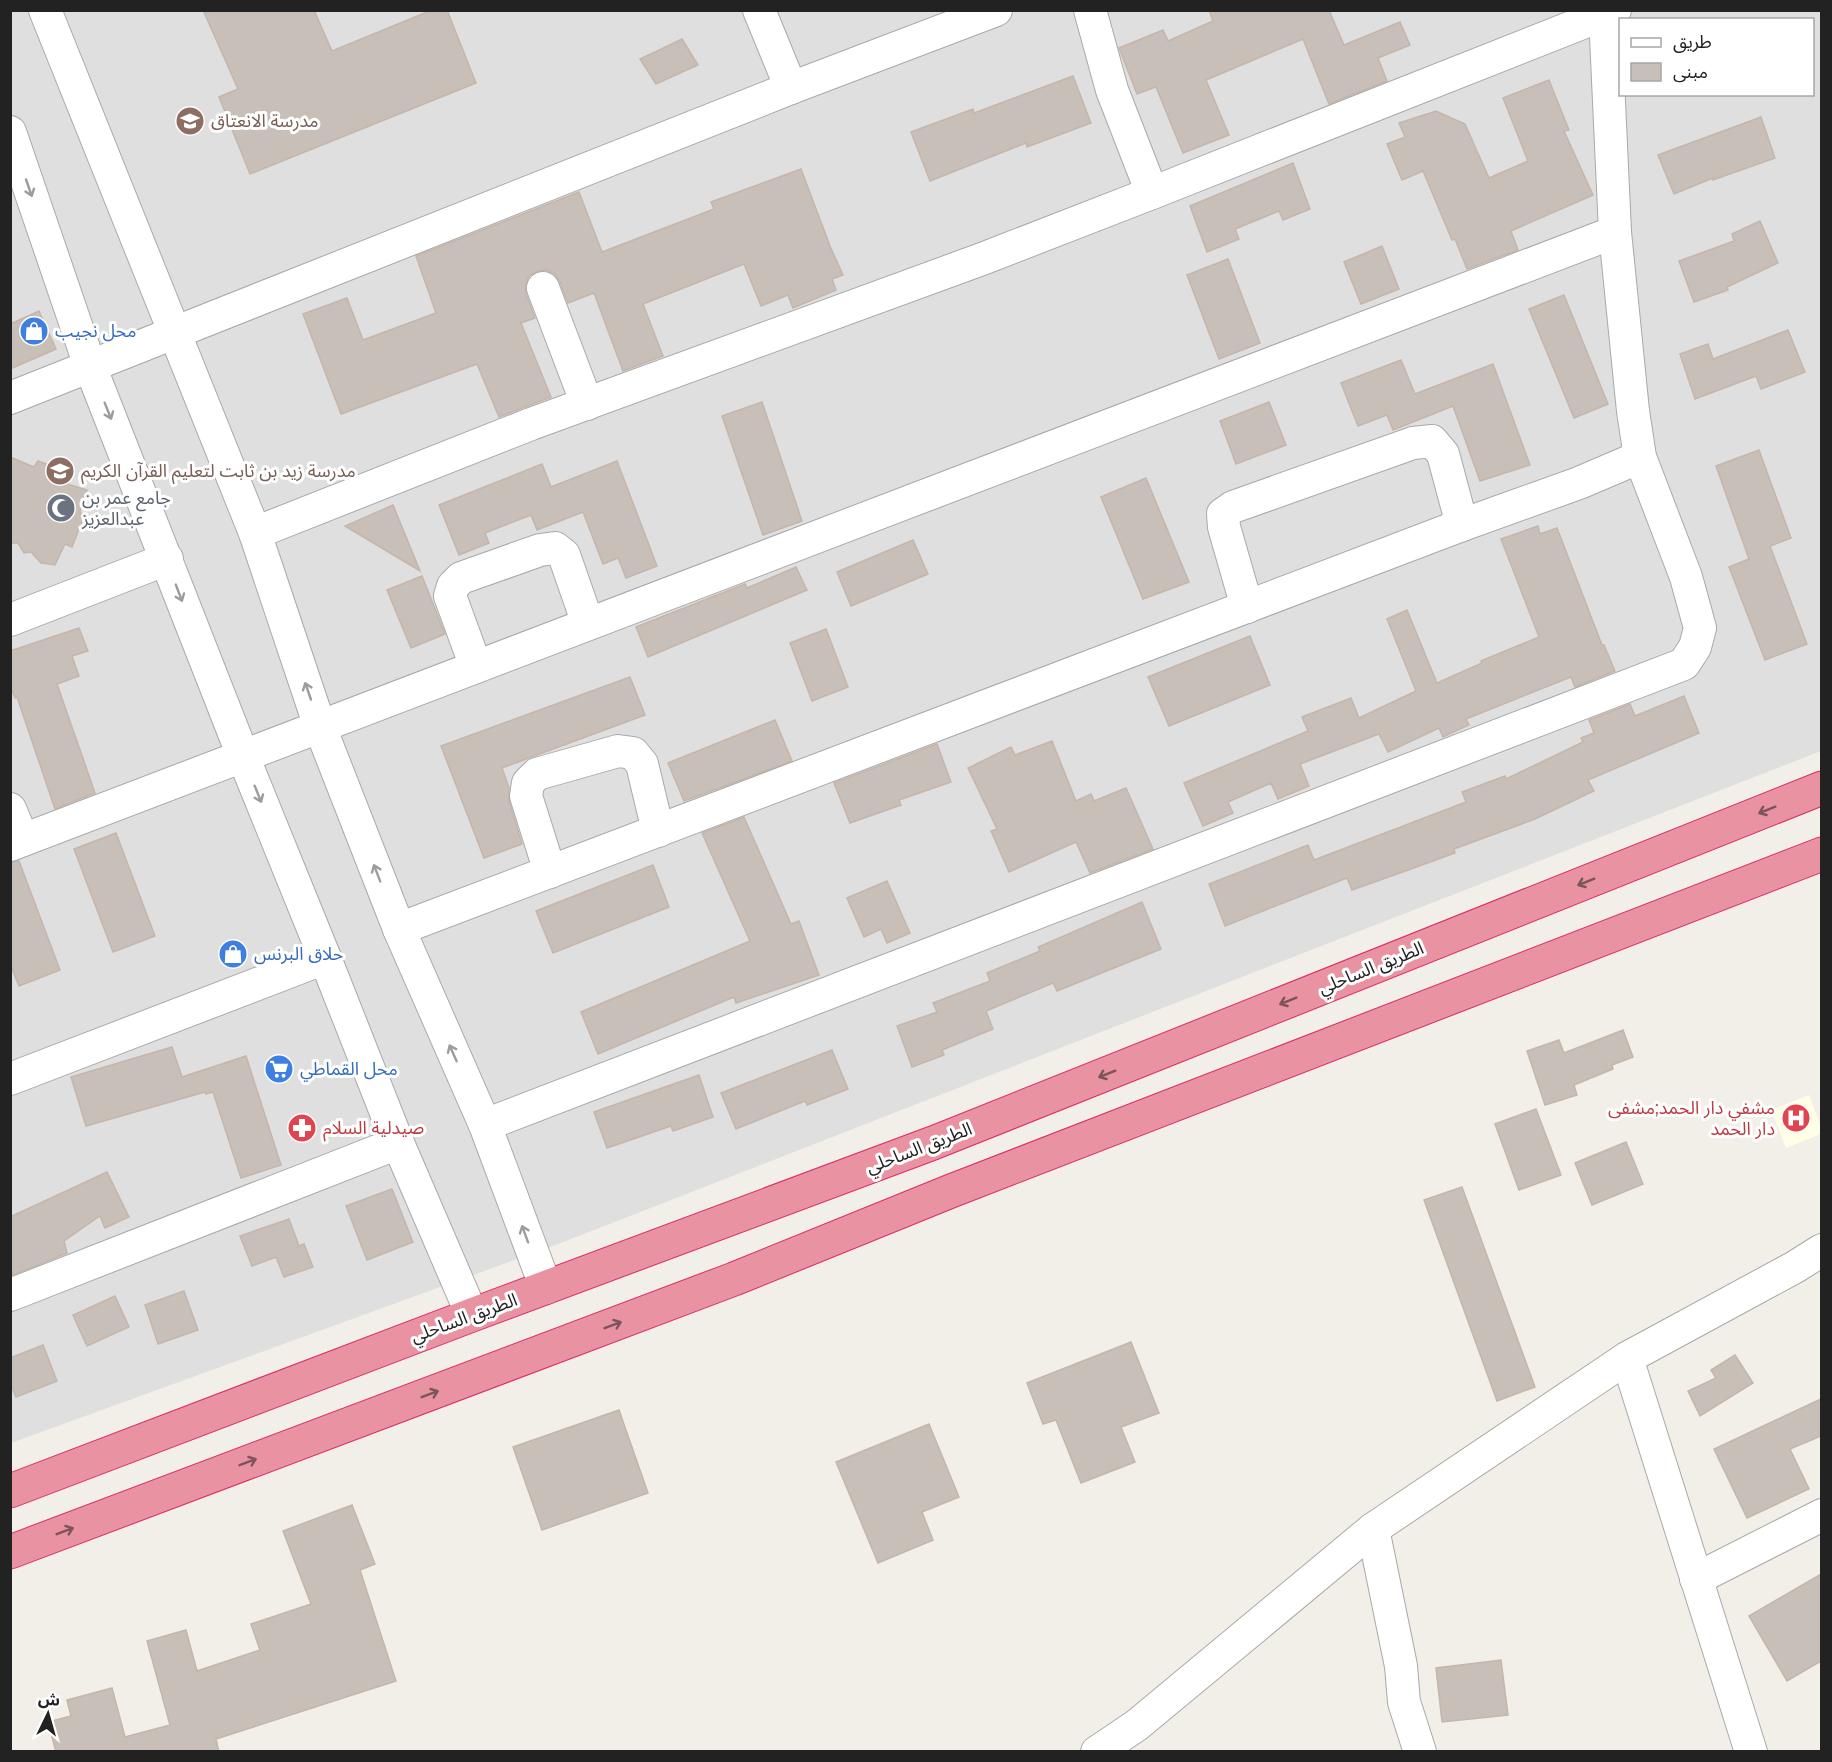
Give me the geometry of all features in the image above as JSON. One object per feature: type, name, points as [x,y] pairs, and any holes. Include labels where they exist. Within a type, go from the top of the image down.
[{"type":"highway","name":"الطريق الساحلي","points":[[10,1491],[933,1143],[1821,788]]},
{"type":"highway","points":[[10,1552],[734,1279],[962,1187],[1821,854]]},
{"type":"street","points":[[45,10],[255,533],[320,727],[399,929],[485,1125],[546,1288]]},
{"type":"street","points":[[759,10],[791,88]]},
{"type":"street","points":[[10,398],[791,88],[996,10]]},
{"type":"street","points":[[1090,10],[1112,90],[1152,194]]},
{"type":"street","points":[[255,533],[587,404],[1152,194],[1606,12],[1615,232],[1633,411],[1640,457],[1686,577],[1700,628],[1695,647],[1684,664],[485,1125]]},
{"type":"street","points":[[10,132],[90,366],[398,1143],[472,1315]]},
{"type":"street","points":[[10,808],[16,842],[1615,232]]},
{"type":"street","points":[[543,288],[587,404]]},
{"type":"street","points":[[1247,607],[1224,527],[1223,514],[1233,507],[1413,443],[1432,441],[1443,454],[1462,525]]},
{"type":"street","points":[[399,929],[1462,525],[1579,483],[1640,457]]},
{"type":"street","points":[[476,667],[450,596],[453,586],[461,578],[540,550],[555,548],[564,555],[588,624]]},
{"type":"street","points":[[10,620],[166,559]]},
{"type":"street","points":[[550,872],[526,796],[528,783],[537,774],[618,751],[633,753],[642,764],[658,831]]},
{"type":"street","points":[[10,1079],[325,958]]},
{"type":"street","points":[[10,1295],[398,1143]]},
{"type":"street","points":[[1097,1752],[1139,1738],[1373,1529],[1627,1358],[1795,1267],[1821,1250]]},
{"type":"street","points":[[1627,1358],[1751,1752]]},
{"type":"street","points":[[1696,1579],[1821,1515]]},
{"type":"street","points":[[1373,1529],[1401,1666],[1404,1702],[1420,1752]]},
{"type":"shaded area","points":[[11,11],[1821,11],[1821,751],[553,1246],[11,1443]]},
{"type":"shaded area","name":"مشفي دار الحمد;مشفى دار الحمد","points":[[1809,1095],[1821,1127],[1821,1134],[1786,1148],[1771,1110]]},
{"type":"building","points":[[203,10],[314,10],[332,51],[432,10],[447,10],[476,83],[250,174],[219,97],[238,89]]},
{"type":"building","points":[[1209,10],[1329,10],[1344,45],[1400,22],[1410,45],[1378,58],[1387,81],[1329,104],[1303,39],[1206,80],[1229,135],[1183,153],[1156,87],[1137,94],[1119,48],[1163,30],[1168,41],[1213,21]]},
{"type":"building","points":[[682,39],[698,65],[656,84],[640,59]]},
{"type":"building","points":[[1073,76],[1091,123],[1027,147],[1026,143],[930,181],[911,132],[973,109],[974,113]]},
{"type":"building","points":[[1549,80],[1569,130],[1564,131],[1593,195],[1511,231],[1518,250],[1467,269],[1455,239],[1452,240],[1423,171],[1402,180],[1387,144],[1405,137],[1399,123],[1436,111],[1465,124],[1489,178],[1528,161],[1503,98]]},
{"type":"building","points":[[1761,117],[1775,158],[1713,180],[1713,178],[1674,194],[1658,155]]},
{"type":"building","points":[[1293,163],[1310,209],[1283,220],[1279,211],[1235,229],[1239,239],[1207,252],[1190,206]]},
{"type":"building","points":[[801,169],[843,275],[832,279],[836,290],[793,308],[788,295],[761,306],[744,264],[643,304],[663,356],[623,371],[594,293],[568,303],[555,274],[546,270],[537,271],[529,276],[525,286],[535,318],[521,323],[551,397],[499,417],[477,364],[341,414],[303,314],[347,298],[363,340],[436,313],[416,256],[579,192],[602,252],[714,209],[711,202]]},
{"type":"building","points":[[1760,221],[1778,263],[1727,287],[1728,290],[1694,302],[1679,261],[1734,241],[1732,234]]},
{"type":"building","points":[[1382,246],[1399,289],[1361,304],[1344,262]]},
{"type":"building","points":[[1228,259],[1260,343],[1219,359],[1187,275]]},
{"type":"building","points":[[1564,295],[1608,404],[1574,418],[1529,309]]},
{"type":"building","points":[[39,311],[56,349],[10,369],[10,324]]},
{"type":"building","points":[[1788,330],[1805,372],[1761,389],[1756,376],[1695,399],[1680,354],[1708,344],[1713,359]]},
{"type":"building","points":[[1401,360],[1415,394],[1493,364],[1530,465],[1480,481],[1453,406],[1393,430],[1387,415],[1358,426],[1341,383]]},
{"type":"building","points":[[762,402],[802,521],[763,535],[722,416]]},
{"type":"building","points":[[1269,402],[1286,445],[1236,464],[1220,421]]},
{"type":"building","points":[[1759,450],[1791,538],[1770,546],[1807,644],[1765,660],[1729,567],[1749,559],[1716,466]]},
{"type":"building","points":[[10,457],[34,467],[38,461],[69,472],[67,484],[87,490],[80,512],[84,516],[72,547],[65,544],[55,565],[41,563],[31,552],[24,553],[18,543],[10,543]]},
{"type":"building","points":[[617,461],[657,566],[626,578],[618,558],[603,564],[583,512],[537,530],[531,515],[485,533],[489,543],[459,555],[439,505],[542,464],[551,487]]},
{"type":"building","points":[[1146,478],[1189,582],[1143,599],[1101,497]]},
{"type":"building","points":[[393,505],[420,571],[345,526]]},
{"type":"building","points":[[1538,526],[1540,534],[1557,528],[1602,645],[1615,671],[1575,687],[1571,677],[1466,719],[1469,725],[1443,737],[1439,728],[1388,752],[1379,734],[1300,764],[1309,786],[1278,799],[1271,783],[1228,802],[1233,813],[1203,826],[1184,783],[1308,731],[1302,717],[1351,698],[1359,718],[1416,691],[1387,619],[1407,610],[1437,683],[1482,663],[1481,661],[1539,637],[1501,539]]},
{"type":"building","points":[[913,540],[928,574],[851,606],[837,572]]},
{"type":"building","points":[[796,567],[807,590],[648,657],[636,627],[745,584],[747,588]]},
{"type":"building","points":[[422,576],[445,634],[411,648],[387,590]]},
{"type":"building","points":[[79,628],[88,651],[72,656],[79,676],[57,684],[95,793],[55,809],[17,697],[15,698],[10,686],[10,651]]},
{"type":"building","points":[[826,629],[848,687],[812,701],[790,643]]},
{"type":"building","points":[[1250,636],[1270,685],[1169,726],[1148,677]]},
{"type":"building","points":[[630,677],[645,715],[502,768],[522,844],[484,858],[441,746]]},
{"type":"building","points":[[1684,696],[1699,733],[1588,780],[1594,791],[1535,819],[1454,849],[1455,853],[1352,890],[1347,878],[1225,926],[1209,884],[1308,845],[1314,860],[1466,802],[1462,792],[1505,776],[1506,779],[1583,742],[1581,738],[1594,733],[1589,720],[1630,704],[1635,716]]},
{"type":"building","points":[[775,720],[792,761],[684,801],[668,763]]},
{"type":"building","points":[[1052,741],[1076,801],[1091,794],[1094,801],[1126,788],[1153,849],[1090,873],[1076,842],[1009,872],[991,831],[997,829],[968,768],[1011,747],[1015,755]]},
{"type":"building","points":[[937,744],[951,782],[899,800],[901,805],[850,823],[834,783]]},
{"type":"building","points":[[744,817],[791,924],[799,921],[819,975],[736,1003],[734,997],[598,1054],[581,1012],[750,941],[702,833]]},
{"type":"building","points":[[116,833],[155,936],[113,952],[74,849]]},
{"type":"building","points":[[19,861],[60,970],[19,986],[10,964],[10,862]]},
{"type":"building","points":[[653,865],[669,907],[553,953],[536,911]]},
{"type":"building","points":[[887,881],[910,933],[887,943],[881,929],[864,937],[847,898]]},
{"type":"building","points":[[1142,902],[1161,949],[1057,991],[1053,983],[986,1011],[993,1029],[942,1050],[944,1055],[912,1067],[897,1026],[937,1012],[933,1003],[990,981],[987,973],[1040,951],[1038,947]]},
{"type":"building","points":[[1623,1030],[1633,1057],[1612,1065],[1613,1069],[1574,1085],[1577,1095],[1545,1105],[1527,1051],[1559,1040],[1564,1053]]},
{"type":"building","points":[[172,1047],[182,1077],[246,1056],[281,1165],[241,1178],[213,1092],[206,1094],[205,1092],[86,1126],[71,1077]]},
{"type":"building","points":[[832,1050],[848,1089],[807,1105],[805,1101],[736,1129],[721,1093]]},
{"type":"building","points":[[699,1075],[713,1117],[673,1131],[671,1126],[607,1148],[594,1112]]},
{"type":"building","points":[[1536,1109],[1561,1175],[1519,1190],[1495,1124]]},
{"type":"building","points":[[1626,1142],[1643,1184],[1592,1205],[1575,1163]]},
{"type":"building","points":[[107,1172],[129,1217],[105,1228],[100,1216],[64,1241],[67,1253],[13,1275],[10,1269],[10,1217]]},
{"type":"building","points":[[1462,1187],[1535,1387],[1497,1401],[1424,1200]]},
{"type":"building","points":[[392,1189],[413,1242],[367,1260],[346,1206]]},
{"type":"building","points":[[289,1219],[299,1246],[304,1244],[313,1267],[284,1277],[276,1257],[252,1266],[240,1236]]},
{"type":"building","points":[[184,1291],[198,1330],[158,1344],[145,1305]]},
{"type":"building","points":[[115,1296],[129,1327],[87,1346],[73,1315]]},
{"type":"building","points":[[1131,1342],[1159,1413],[1121,1427],[1135,1462],[1081,1483],[1056,1420],[1043,1424],[1027,1383]]},
{"type":"building","points":[[43,1345],[57,1381],[16,1397],[10,1382],[10,1358]]},
{"type":"building","points":[[1735,1355],[1753,1383],[1700,1416],[1688,1391],[1716,1378],[1711,1370]]},
{"type":"building","points":[[1821,1399],[1821,1436],[1790,1449],[1809,1489],[1747,1518],[1714,1449]]},
{"type":"building","points":[[619,1410],[648,1493],[542,1530],[513,1447]]},
{"type":"building","points":[[929,1424],[959,1497],[922,1512],[933,1540],[878,1563],[836,1462]]},
{"type":"building","points":[[352,1505],[375,1564],[360,1570],[396,1681],[216,1739],[219,1752],[56,1752],[48,1722],[71,1716],[67,1700],[112,1688],[125,1737],[170,1725],[147,1641],[186,1630],[197,1671],[260,1650],[251,1624],[311,1604],[283,1531]]},
{"type":"building","points":[[1821,1574],[1821,1661],[1787,1681],[1749,1616]]},
{"type":"building","points":[[1501,1660],[1508,1715],[1442,1722],[1436,1668]]},
{"type":"place","name":"مدرسة الانعتاق","points":[[190,121]]},
{"type":"place","name":"محل نجيب","points":[[34,331]]},
{"type":"place","name":"مدرسة زيد بن ثابت لتعليم القرآن الكريم","points":[[60,471]]},
{"type":"place","name":"جامع عمر بن عبدالعزيز","points":[[61,508]]},
{"type":"place","name":"حلاق البرنس","points":[[233,954]]},
{"type":"place","name":"محل القماطي","points":[[279,1069]]},
{"type":"place","name":"مشفي دار الحمد;مشفى دار الحمد","points":[[1796,1118]]},
{"type":"place","name":"صيدلية السلام","points":[[302,1128]]}]
